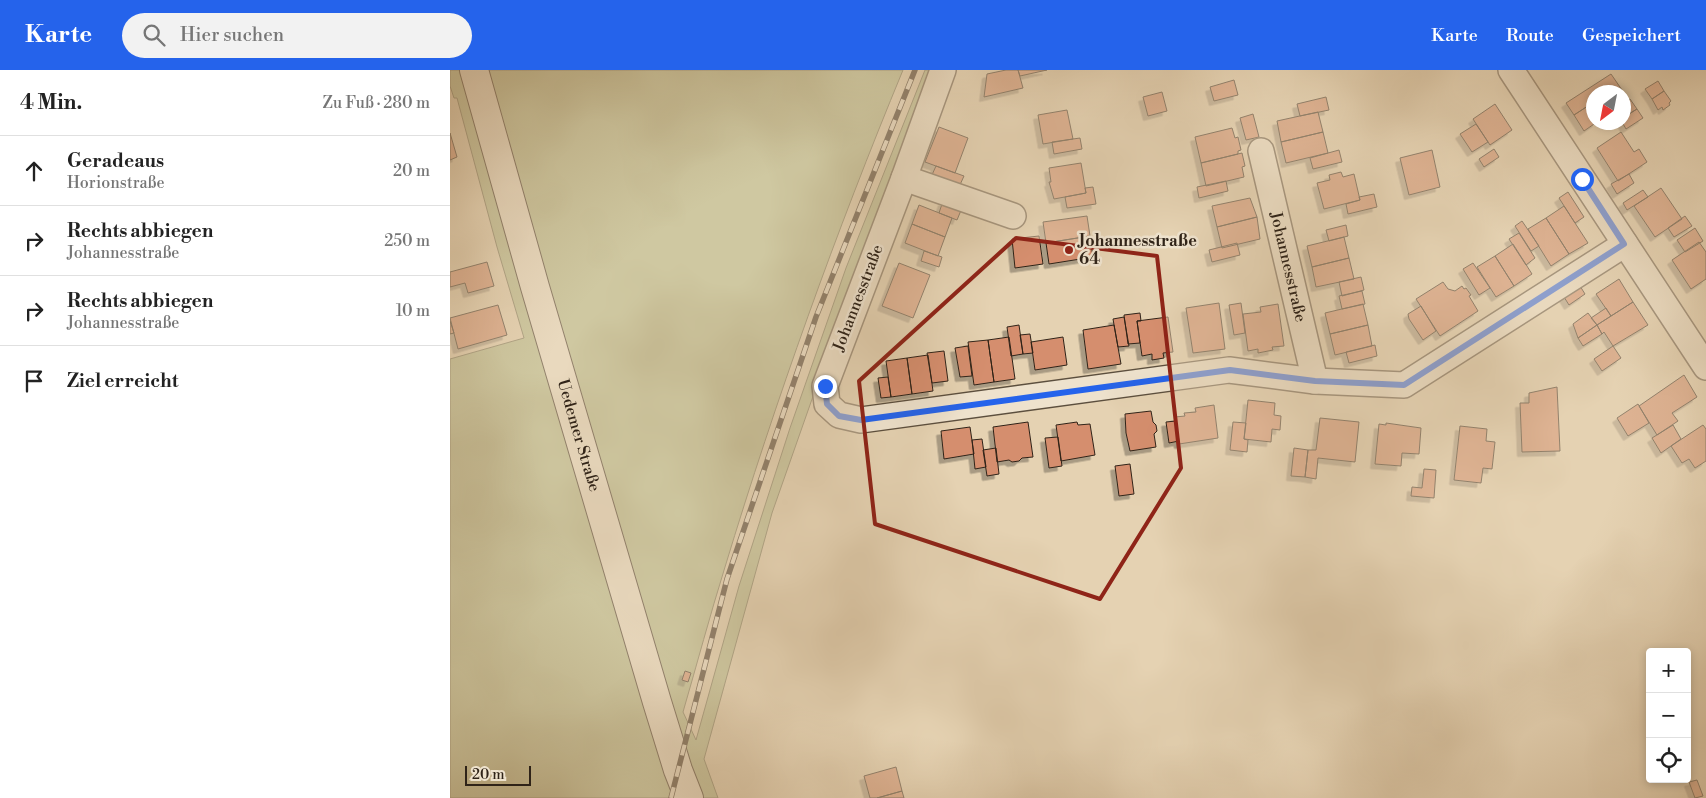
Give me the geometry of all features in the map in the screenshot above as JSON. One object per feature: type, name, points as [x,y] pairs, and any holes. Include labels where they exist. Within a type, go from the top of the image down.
[{"type":"main road","name":"Uedemer Straße","points":[[474,70],[657,702],[678,770],[689,798]]},
{"type":"street","name":"Johannesstraße","points":[[943,70],[825,386],[827,404],[839,416],[861,420],[1230,370],[1315,381],[1404,385],[1624,244]]},
{"type":"street","points":[[1511,70],[1706,367]]},
{"type":"street","name":"Johannesstraße","points":[[1261,151],[1315,381]]},
{"type":"street","points":[[904,178],[1013,216]]},
{"type":"highlighted area","points":[[1016,238],[1157,256],[1181,468],[1100,599],[875,524],[859,381]]},
{"type":"green space","points":[[450,70],[460,70],[524,294],[679,798],[450,798],[450,359],[524,338],[497,247],[457,98],[454,98],[450,86]]},
{"type":"green space","points":[[485,70],[903,70],[854,192],[808,316],[765,441],[725,567],[683,712],[696,740],[739,586],[790,428],[846,268],[925,70],[936,70],[856,274],[772,513],[704,759],[718,798],[700,798],[687,763]]},
{"type":"building","points":[[1006,70],[1018,70],[1023,88],[984,97],[987,74]]},
{"type":"building","points":[[1018,70],[1047,70],[1020,76]]},
{"type":"building","points":[[1611,74],[1619,85],[1594,85]]},
{"type":"building","points":[[1234,80],[1238,95],[1214,101],[1210,87]]},
{"type":"building","points":[[1658,81],[1664,91],[1652,99],[1645,89]]},
{"type":"building","points":[[1586,90],[1586,107],[1574,115],[1566,103]]},
{"type":"building","points":[[1664,91],[1671,101],[1670,105],[1663,110],[1662,107],[1658,110],[1652,99]]},
{"type":"building","points":[[1162,92],[1167,111],[1148,116],[1143,97]]},
{"type":"building","points":[[1326,97],[1329,110],[1300,116],[1297,104]]},
{"type":"building","points":[[1631,100],[1637,109],[1631,113]]},
{"type":"building","points":[[1495,104],[1512,130],[1490,145],[1473,119]]},
{"type":"building","points":[[1586,107],[1586,130],[1584,131],[1574,115]]},
{"type":"building","points":[[1637,109],[1643,118],[1631,126],[1631,113]]},
{"type":"building","points":[[1067,110],[1073,139],[1043,144],[1038,115]]},
{"type":"building","points":[[1318,112],[1323,132],[1281,142],[1277,121]]},
{"type":"building","points":[[1253,114],[1259,137],[1246,140],[1240,118]]},
{"type":"building","points":[[1476,124],[1488,142],[1472,152],[1460,134]]},
{"type":"building","points":[[939,127],[968,138],[955,173],[925,162]]},
{"type":"building","points":[[1232,128],[1235,138],[1238,137],[1241,150],[1238,151],[1238,154],[1201,163],[1195,137]]},
{"type":"building","points":[[1323,132],[1328,153],[1286,163],[1281,142]]},
{"type":"building","points":[[1621,132],[1634,152],[1639,149],[1647,162],[1618,181],[1597,148]]},
{"type":"building","points":[[450,133],[457,157],[450,160]]},
{"type":"building","points":[[1080,138],[1082,149],[1054,154],[1052,142]]},
{"type":"building","points":[[1494,149],[1499,157],[1484,167],[1479,159]]},
{"type":"building","points":[[1339,150],[1342,162],[1313,169],[1310,158]]},
{"type":"building","points":[[1432,150],[1440,187],[1409,195],[1400,158]]},
{"type":"building","points":[[1242,153],[1245,166],[1242,167],[1244,177],[1206,186],[1201,163]]},
{"type":"building","points":[[1081,163],[1086,193],[1054,199],[1049,182],[1051,182],[1049,168]]},
{"type":"building","points":[[936,166],[964,176],[959,187],[931,177]]},
{"type":"building","points":[[1341,172],[1343,177],[1354,174],[1360,200],[1324,209],[1317,183],[1330,180],[1329,175]]},
{"type":"building","points":[[1629,174],[1634,183],[1617,194],[1611,184]]},
{"type":"building","points":[[1226,181],[1228,191],[1199,198],[1197,187]]},
{"type":"building","points":[[1093,187],[1096,204],[1067,208],[1065,197],[1086,193],[1085,188]]},
{"type":"building","points":[[1661,188],[1682,219],[1655,237],[1634,206]]},
{"type":"building","points":[[1643,190],[1648,197],[1627,210],[1623,203]]},
{"type":"building","points":[[1568,192],[1584,217],[1575,223],[1559,198]]},
{"type":"building","points":[[1374,194],[1377,207],[1348,214],[1346,204],[1360,200],[1359,197]]},
{"type":"building","points":[[1250,198],[1257,217],[1217,227],[1212,206]]},
{"type":"building","points":[[943,201],[962,208],[957,220],[939,213]]},
{"type":"building","points":[[919,205],[952,218],[945,237],[912,224]]},
{"type":"building","points":[[1564,206],[1588,243],[1569,254],[1546,218]]},
{"type":"building","points":[[1087,216],[1090,236],[1046,243],[1043,222]]},
{"type":"building","points":[[1685,216],[1692,226],[1674,237],[1668,228]]},
{"type":"building","points":[[1257,217],[1260,239],[1222,248],[1217,227]]},
{"type":"building","points":[[1546,218],[1569,254],[1551,266],[1528,229]]},
{"type":"building","points":[[1522,221],[1539,246],[1531,251],[1515,226]]},
{"type":"building","points":[[912,224],[945,237],[938,256],[905,243]]},
{"type":"building","points":[[1346,225],[1348,236],[1329,241],[1326,230]]},
{"type":"building","points":[[1695,228],[1703,241],[1685,252],[1677,240]]},
{"type":"building","points":[[1519,233],[1535,258],[1526,265],[1509,239]]},
{"type":"building","points":[[1039,236],[1043,264],[1015,268],[1012,239]]},
{"type":"building","name":"Johannesstraße 64","points":[[1090,236],[1093,257],[1049,264],[1046,243]]},
{"type":"building","points":[[1344,237],[1349,258],[1312,267],[1307,246]]},
{"type":"building","points":[[1699,242],[1706,252],[1706,279],[1691,289],[1672,260]]},
{"type":"building","points":[[1237,243],[1240,255],[1212,262],[1209,250]]},
{"type":"building","points":[[1513,244],[1532,274],[1514,286],[1495,256]]},
{"type":"building","points":[[924,251],[942,257],[939,267],[921,261]]},
{"type":"building","points":[[1495,256],[1514,286],[1496,297],[1477,267]]},
{"type":"building","points":[[1349,258],[1354,279],[1316,287],[1312,267]]},
{"type":"building","points":[[487,262],[494,286],[468,293],[465,283],[450,287],[450,272]]},
{"type":"building","points":[[899,263],[930,275],[913,318],[882,306]]},
{"type":"building","points":[[1473,263],[1490,288],[1479,295],[1463,269]]},
{"type":"building","points":[[1361,277],[1364,290],[1342,296],[1339,282]]},
{"type":"building","points":[[1619,279],[1633,302],[1611,316],[1596,294]]},
{"type":"building","points":[[1443,282],[1448,289],[1455,291],[1462,286],[1464,289],[1466,288],[1478,311],[1440,336],[1416,299]]},
{"type":"building","points":[[1580,286],[1585,294],[1569,305],[1564,297]]},
{"type":"building","points":[[1362,291],[1365,304],[1342,309],[1339,296]]},
{"type":"building","points":[[1633,302],[1648,325],[1613,346],[1597,325]]},
{"type":"building","points":[[1219,303],[1225,349],[1193,353],[1186,308]]},
{"type":"building","points":[[1241,303],[1245,333],[1234,335],[1229,305]]},
{"type":"building","points":[[1278,304],[1284,346],[1272,347],[1273,350],[1258,353],[1258,349],[1248,351],[1243,314],[1261,312],[1260,307]]},
{"type":"building","points":[[1363,304],[1368,325],[1330,334],[1325,313]]},
{"type":"building","points":[[498,305],[507,335],[458,349],[450,318]]},
{"type":"building","points":[[1421,306],[1436,331],[1423,340],[1409,319],[1408,314]]},
{"type":"building","points":[[1606,308],[1611,316],[1597,325],[1591,318]]},
{"type":"building","points":[[1140,313],[1141,321],[1137,321],[1140,343],[1128,344],[1124,315]]},
{"type":"building","points":[[1588,313],[1597,325],[1578,338],[1573,324]]},
{"type":"building","points":[[1124,317],[1129,346],[1118,347],[1113,319]]},
{"type":"building","points":[[1168,317],[1173,352],[1163,353],[1164,358],[1152,360],[1152,354],[1142,356],[1137,321]]},
{"type":"building","points":[[450,321],[454,333],[450,334]]},
{"type":"building","points":[[1019,325],[1023,354],[1011,356],[1007,327]]},
{"type":"building","points":[[1114,325],[1121,364],[1088,369],[1083,330]]},
{"type":"building","points":[[1368,325],[1372,346],[1335,355],[1330,334]]},
{"type":"building","points":[[1597,325],[1602,334],[1583,346],[1578,338]]},
{"type":"building","points":[[1030,334],[1033,353],[1023,354],[1020,335]]},
{"type":"building","points":[[1009,337],[1015,379],[994,382],[988,340]]},
{"type":"building","points":[[1063,337],[1067,365],[1035,370],[1031,342]]},
{"type":"building","points":[[988,340],[994,382],[974,385],[968,342]]},
{"type":"building","points":[[1375,345],[1377,356],[1349,363],[1346,352]]},
{"type":"building","points":[[968,346],[972,376],[960,377],[955,348]]},
{"type":"building","points":[[1613,346],[1621,358],[1602,371],[1594,359]]},
{"type":"building","points":[[944,351],[948,381],[932,383],[927,353]]},
{"type":"building","points":[[928,355],[933,391],[912,394],[907,358]]},
{"type":"building","points":[[907,358],[912,394],[891,397],[886,361]]},
{"type":"building","points":[[1684,375],[1697,397],[1672,413],[1678,421],[1657,435],[1639,406]]},
{"type":"building","points":[[888,377],[891,397],[881,398],[878,378]]},
{"type":"building","points":[[1557,387],[1560,451],[1522,452],[1520,403],[1529,403],[1529,393]]},
{"type":"building","points":[[1248,400],[1275,403],[1274,415],[1281,416],[1280,430],[1272,429],[1271,442],[1244,439]]},
{"type":"building","points":[[1638,404],[1649,423],[1628,436],[1617,418]]},
{"type":"building","points":[[1214,405],[1218,438],[1179,444],[1175,417],[1185,416],[1184,413],[1196,412],[1195,408]]},
{"type":"building","points":[[1151,411],[1157,431],[1154,434],[1156,447],[1130,451],[1126,433],[1125,414]]},
{"type":"building","points":[[1320,418],[1359,422],[1355,462],[1318,458],[1316,479],[1305,477],[1308,450],[1316,450]]},
{"type":"building","points":[[1176,421],[1179,441],[1169,443],[1166,422]]},
{"type":"building","points":[[1028,422],[1033,457],[1022,458],[1019,461],[1012,462],[1009,460],[997,462],[993,427]]},
{"type":"building","points":[[1077,422],[1078,425],[1090,424],[1095,455],[1061,461],[1056,425]]},
{"type":"building","points":[[1233,422],[1246,423],[1244,439],[1248,440],[1247,452],[1230,450]]},
{"type":"building","points":[[1386,423],[1421,428],[1419,454],[1402,453],[1401,466],[1375,464],[1379,424],[1386,425]]},
{"type":"building","points":[[1673,425],[1681,439],[1661,453],[1652,438]]},
{"type":"building","points":[[1703,425],[1706,429],[1706,461],[1695,468],[1689,459],[1682,463],[1671,446]]},
{"type":"building","points":[[1460,426],[1487,429],[1486,441],[1495,442],[1492,469],[1483,468],[1481,483],[1454,480]]},
{"type":"building","points":[[970,427],[974,454],[944,459],[941,431]]},
{"type":"building","points":[[1058,437],[1062,466],[1049,468],[1045,438]]},
{"type":"building","points":[[982,439],[986,467],[975,469],[972,440]]},
{"type":"building","points":[[996,448],[999,474],[987,476],[983,450]]},
{"type":"building","points":[[1294,448],[1308,450],[1305,477],[1291,476]]},
{"type":"building","points":[[1130,464],[1134,494],[1119,496],[1115,466]]},
{"type":"building","points":[[1424,469],[1436,470],[1434,498],[1411,496],[1412,487],[1422,488]]},
{"type":"building","points":[[685,671],[691,673],[688,682],[682,680]]},
{"type":"building","points":[[896,767],[902,791],[870,798],[864,776]]},
{"type":"building","points":[[1697,780],[1703,796],[1695,798],[1689,783]]},
{"type":"building","points":[[902,791],[904,798],[877,798]]},
{"type":"railway","points":[[671,798],[727,579],[816,317],[915,70]]},
{"type":"place","name":"Johannesstraße 64","points":[[1069,250]]},
{"type":"route","points":[[825,386],[827,404],[839,416],[861,420],[1230,370],[1315,381],[1404,385],[1624,244],[1582,179]]}]
